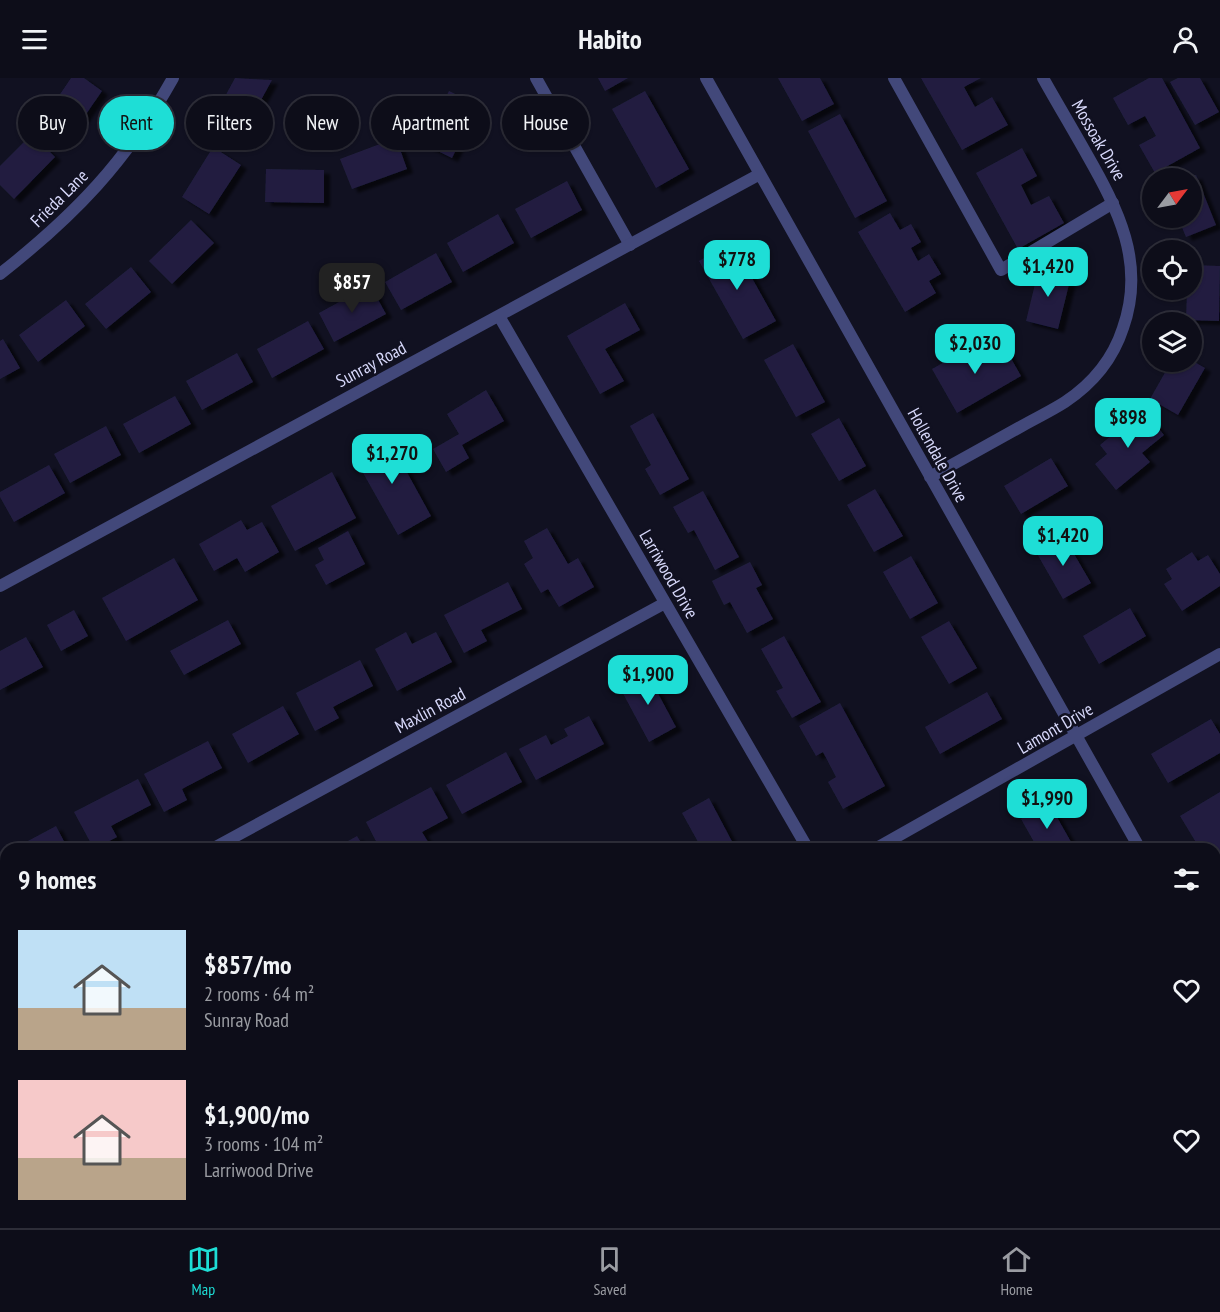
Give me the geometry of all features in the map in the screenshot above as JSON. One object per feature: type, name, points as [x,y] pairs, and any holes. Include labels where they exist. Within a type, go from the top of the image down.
[{"type":"street","name":"Frieda Lane","points":[[0,274],[45,239],[90,196],[127,151],[155,110],[173,78]]},
{"type":"street","points":[[536,78],[630,245]]},
{"type":"street","name":"Hollendale Drive","points":[[705,78],[1137,843]]},
{"type":"street","points":[[894,78],[1001,270],[1113,203]]},
{"type":"street","name":"Mossoak Drive","points":[[930,477],[1066,402],[1088,384],[1107,362],[1118,344],[1128,313],[1132,283],[1131,261],[1123,227],[1113,203],[1043,78]]},
{"type":"street","name":"Sunray Road","points":[[0,586],[760,174]]},
{"type":"street","name":"Larriwood Drive","points":[[500,316],[805,843]]},
{"type":"street","name":"Maxlin Road","points":[[223,843],[665,603]]},
{"type":"street","name":"Lamont Drive","points":[[886,843],[1220,654]]},
{"type":"building","points":[[71,78],[84,78],[102,91],[87,113],[87,96],[59,96]]},
{"type":"building","points":[[235,78],[272,80],[263,96],[225,96]]},
{"type":"building","points":[[598,78],[628,78],[605,91]]},
{"type":"building","points":[[778,78],[820,78],[834,104],[802,121]]},
{"type":"building","points":[[921,78],[981,78],[964,87],[975,107],[992,97],[1008,125],[962,150]]},
{"type":"building","points":[[1149,78],[1162,78],[1200,148],[1164,168],[1152,168],[1139,145],[1156,136],[1145,116],[1128,125],[1113,98]]},
{"type":"building","points":[[1178,78],[1200,78],[1219,112],[1195,125],[1170,82]]},
{"type":"building","points":[[449,91],[459,96],[447,96]]},
{"type":"building","points":[[645,91],[689,169],[656,188],[612,109]]},
{"type":"building","points":[[840,114],[887,201],[855,218],[808,131]]},
{"type":"building","points":[[371,147],[371,150],[400,150],[407,169],[352,189],[340,159]]},
{"type":"building","points":[[18,148],[18,150],[48,150],[55,157],[14,199],[0,185],[0,166]]},
{"type":"building","points":[[1022,148],[1037,176],[1021,185],[1031,205],[1049,196],[1064,223],[1018,249],[976,173]]},
{"type":"building","points":[[211,150],[218,150],[241,165],[209,214],[182,197]]},
{"type":"building","points":[[435,150],[456,150],[452,158]]},
{"type":"building","points":[[266,169],[324,170],[324,203],[265,202]]},
{"type":"building","points":[[567,181],[582,210],[531,238],[515,209]]},
{"type":"building","points":[[1202,190],[1216,225],[1186,237],[1182,228],[1202,228]]},
{"type":"building","points":[[890,213],[900,230],[911,224],[921,242],[911,248],[918,261],[929,254],[941,274],[929,281],[936,293],[905,312],[858,232]]},
{"type":"building","points":[[498,214],[514,243],[463,272],[447,243]]},
{"type":"building","points":[[191,220],[214,243],[172,284],[149,261]]},
{"type":"building","points":[[732,242],[776,321],[743,339],[699,261]]},
{"type":"building","points":[[436,253],[452,282],[401,310],[385,282]]},
{"type":"building","points":[[1202,265],[1220,266],[1219,321],[1202,320],[1202,312],[1186,312],[1187,300],[1202,300]]},
{"type":"building","points":[[131,267],[151,292],[106,329],[85,304]]},
{"type":"building","points":[[1039,268],[1071,276],[1058,329],[1026,321]]},
{"type":"building","points":[[370,285],[386,314],[334,342],[319,313]]},
{"type":"building","points":[[66,300],[85,326],[38,362],[19,335]]},
{"type":"building","points":[[625,303],[640,330],[605,349],[624,381],[600,394],[567,336]]},
{"type":"building","points":[[308,321],[324,349],[272,378],[257,349]]},
{"type":"building","points":[[3,339],[20,368],[0,379],[0,341]]},
{"type":"building","points":[[978,343],[985,354],[1003,344],[1021,376],[957,413],[932,369]]},
{"type":"building","points":[[793,344],[825,402],[796,417],[764,360]]},
{"type":"building","points":[[237,353],[253,382],[202,410],[186,381]]},
{"type":"building","points":[[1202,366],[1205,368],[1178,415],[1150,399],[1165,372],[1202,372]]},
{"type":"building","points":[[486,390],[504,421],[462,445],[469,458],[446,472],[433,449],[459,434],[447,414]]},
{"type":"building","points":[[175,396],[191,424],[139,453],[123,424]]},
{"type":"building","points":[[1143,409],[1164,435],[1142,453],[1150,462],[1116,490],[1095,464],[1107,454],[1100,445]]},
{"type":"building","points":[[653,413],[689,479],[660,495],[645,469],[651,465],[630,426]]},
{"type":"building","points":[[839,418],[866,466],[839,481],[811,434]]},
{"type":"building","points":[[106,426],[121,455],[70,483],[54,454]]},
{"type":"building","points":[[387,436],[431,516],[398,535],[353,455]]},
{"type":"building","points":[[1051,458],[1068,486],[1021,514],[1004,486]]},
{"type":"building","points":[[49,465],[65,493],[14,522],[0,497],[0,492]]},
{"type":"building","points":[[332,472],[356,518],[295,551],[271,506]]},
{"type":"building","points":[[875,489],[903,536],[874,552],[847,505]]},
{"type":"building","points":[[703,491],[739,557],[715,570],[694,530],[688,533],[673,507]]},
{"type":"building","points":[[241,520],[247,530],[262,522],[279,552],[245,572],[237,558],[214,571],[199,544]]},
{"type":"building","points":[[547,528],[568,564],[578,558],[594,587],[559,607],[548,589],[541,593],[524,564],[533,558],[524,541]]},
{"type":"building","points":[[348,531],[365,564],[326,585],[315,565],[324,560],[318,548]]},
{"type":"building","points":[[1063,535],[1091,583],[1063,599],[1036,552]]},
{"type":"building","points":[[1192,552],[1198,561],[1208,555],[1220,574],[1220,586],[1182,611],[1164,584],[1172,579],[1166,569]]},
{"type":"building","points":[[911,556],[938,603],[910,619],[883,572]]},
{"type":"building","points":[[174,558],[198,600],[126,641],[102,598]]},
{"type":"building","points":[[750,562],[762,585],[756,588],[773,619],[747,633],[730,602],[724,605],[712,581]]},
{"type":"building","points":[[508,582],[522,609],[481,630],[487,641],[464,653],[444,615]]},
{"type":"building","points":[[1130,608],[1146,636],[1099,664],[1083,636]]},
{"type":"building","points":[[74,610],[88,636],[61,651],[47,625]]},
{"type":"building","points":[[228,620],[241,644],[184,675],[170,651]]},
{"type":"building","points":[[949,621],[977,668],[949,684],[921,637]]},
{"type":"building","points":[[406,632],[412,644],[436,632],[452,662],[397,691],[375,649]]},
{"type":"building","points":[[784,636],[821,702],[792,718],[776,691],[783,688],[761,649]]},
{"type":"building","points":[[26,637],[43,667],[0,690],[0,651]]},
{"type":"building","points":[[360,660],[373,686],[333,707],[339,718],[315,731],[296,693]]},
{"type":"building","points":[[646,671],[676,727],[649,742],[619,686]]},
{"type":"building","points":[[987,692],[1002,719],[940,754],[925,727]]},
{"type":"building","points":[[840,703],[885,786],[843,809],[828,782],[836,777],[823,752],[816,756],[799,726]]},
{"type":"building","points":[[283,706],[299,734],[248,763],[232,734]]},
{"type":"building","points":[[589,716],[604,744],[536,780],[519,749],[546,735],[551,745],[568,736],[564,729]]},
{"type":"building","points":[[1211,719],[1220,734],[1220,753],[1168,783],[1151,754]]},
{"type":"building","points":[[208,741],[222,768],[182,789],[187,800],[164,812],[144,774]]},
{"type":"building","points":[[506,752],[522,782],[462,814],[446,785]]},
{"type":"building","points":[[138,779],[151,805],[111,826],[117,837],[106,843],[91,843],[74,812]]},
{"type":"building","points":[[431,787],[448,818],[422,832],[429,843],[400,843],[399,841],[377,843],[366,822]]},
{"type":"building","points":[[1220,792],[1220,843],[1196,843],[1180,816]]},
{"type":"building","points":[[709,798],[733,843],[699,843],[682,813]]},
{"type":"building","points":[[1049,803],[1072,843],[1035,843],[1021,819]]},
{"type":"building","points":[[56,826],[65,843],[24,843]]},
{"type":"building","points":[[357,836],[361,843],[345,843]]}]
